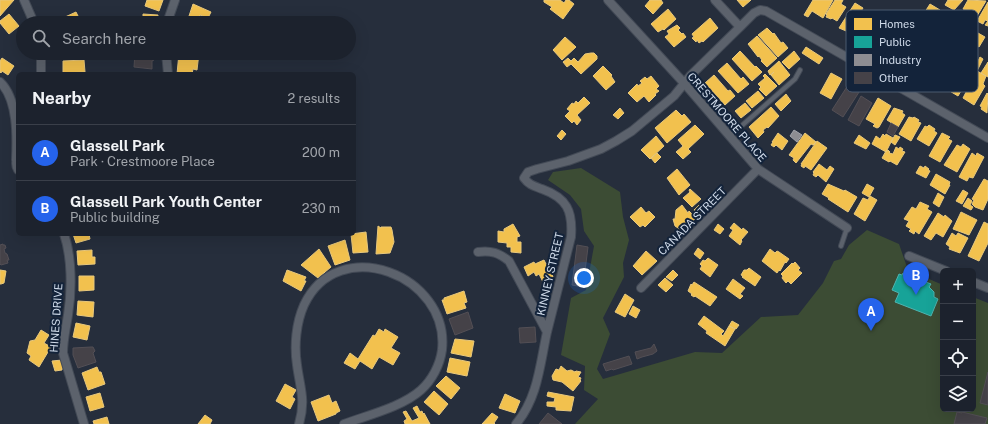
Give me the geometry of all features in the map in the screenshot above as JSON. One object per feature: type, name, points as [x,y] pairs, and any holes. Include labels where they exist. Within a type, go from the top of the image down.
[{"type":"street","points":[[24,0],[31,16]]},
{"type":"street","points":[[170,16],[175,0]]},
{"type":"street","name":"CRESTMOORE PLACE","points":[[608,0],[684,83],[758,169],[847,228]]},
{"type":"street","points":[[715,0],[740,27]]},
{"type":"street","name":"KINNEY STREET","points":[[516,424],[529,405],[534,394],[547,332],[572,236],[570,213],[566,204],[558,196],[528,184],[524,178],[528,172],[585,155],[616,142],[652,116],[674,96],[691,74],[754,13],[760,10],[766,11],[846,57]]},
{"type":"street","points":[[40,60],[41,72]]},
{"type":"street","points":[[167,60],[168,72]]},
{"type":"street","points":[[0,82],[7,91],[12,104],[16,124]]},
{"type":"street","name":"KINNEY STREET","points":[[908,92],[988,138]]},
{"type":"street","name":"CANADA STREET","points":[[641,288],[758,169]]},
{"type":"street","name":"HINES DRIVE","points":[[64,236],[69,259],[70,293],[63,342],[63,353],[84,424]]},
{"type":"street","points":[[478,252],[494,252],[509,261],[547,332]]},
{"type":"street","points":[[909,256],[940,269]]},
{"type":"street","points":[[299,424],[303,407],[303,394],[296,363],[296,348],[297,330],[304,305],[315,289],[331,276],[350,269],[370,267],[381,269],[396,275],[419,289],[428,299],[436,312],[442,329],[443,342],[441,355],[431,379],[412,397],[344,424]]},
{"type":"street","points":[[976,283],[988,288]]},
{"type":"lane","points":[[730,136],[795,79],[800,70]]},
{"type":"lane","points":[[841,246],[847,228]]},
{"type":"green space","points":[[581,168],[620,192],[623,217],[629,240],[623,263],[624,277],[603,318],[610,334],[597,369],[603,379],[695,352],[722,353],[761,317],[798,315],[823,283],[834,261],[841,259],[849,245],[867,230],[899,244],[908,270],[940,284],[940,412],[976,412],[976,298],[988,303],[988,424],[575,424],[598,399],[584,390],[585,366],[561,355],[571,298],[586,290],[594,246],[584,231],[581,209],[570,195],[548,180],[553,172]]},
{"type":"building: Homes","points":[[0,0],[14,0],[0,16]]},
{"type":"building: Homes","points":[[147,0],[163,0],[159,11],[145,6]]},
{"type":"building: Homes","points":[[544,0],[560,0],[564,3],[566,0],[569,0],[574,4],[563,19],[550,9],[552,7],[544,2]]},
{"type":"building: Homes","points":[[650,0],[661,0],[663,3],[653,14],[645,6]]},
{"type":"building: Homes","points":[[737,0],[751,0],[743,7]]},
{"type":"building: Homes","points":[[813,0],[833,0],[823,18],[812,11],[808,17],[804,15]]},
{"type":"building: Homes","points":[[835,0],[843,0],[841,4],[846,7],[837,21],[826,17],[826,14]]},
{"type":"building: Homes","points":[[948,0],[963,0],[954,10],[945,5]]},
{"type":"building: Homes","points":[[968,0],[986,1],[978,14],[978,10],[963,9]]},
{"type":"building: Homes","points":[[988,2],[988,21],[985,20],[983,24],[978,22]]},
{"type":"building: Homes","points":[[855,3],[863,8],[862,10],[851,10]]},
{"type":"building: Homes","points":[[193,4],[211,12],[209,16],[189,16]]},
{"type":"building: Homes","points":[[930,4],[940,10],[926,10]]},
{"type":"building: Homes","points":[[668,9],[676,19],[664,30],[663,29],[658,32],[651,24]]},
{"type":"building: Homes","points":[[76,12],[78,16],[67,16]]},
{"type":"building: Homes","points":[[9,14],[16,22],[16,28],[9,34],[0,21]]},
{"type":"building: Homes","points":[[143,14],[158,15],[158,16],[143,16]]},
{"type":"building: Homes","points":[[846,17],[846,31],[839,28]]},
{"type":"building: Homes","points":[[710,18],[718,28],[703,42],[702,41],[699,43],[697,40],[696,42],[692,38],[694,37],[692,34]]},
{"type":"building: Homes","points":[[677,25],[680,28],[678,30],[686,37],[674,47],[665,37],[669,34],[667,31]]},
{"type":"building: Homes","points":[[767,28],[773,34],[774,33],[781,43],[783,42],[788,48],[778,57],[758,35]]},
{"type":"building: Homes","points":[[978,33],[985,37],[978,46]]},
{"type":"building: Homes","points":[[757,36],[777,58],[767,67],[748,44]]},
{"type":"building: Homes","points":[[565,37],[576,47],[562,60],[553,50]]},
{"type":"building: Homes","points":[[806,47],[823,58],[819,64],[802,53]]},
{"type":"building: Homes","points":[[740,51],[755,67],[756,66],[762,72],[752,81],[732,59]]},
{"type":"building: Homes","points":[[794,51],[800,59],[789,69],[782,62]]},
{"type":"building: Homes","points":[[594,53],[597,56],[597,59],[581,74],[571,64],[567,67],[563,62],[568,58],[571,61],[574,58],[578,62],[585,54]]},
{"type":"building: Homes","points":[[980,57],[983,59],[978,69],[978,61]]},
{"type":"building: Homes","points":[[2,58],[14,66],[8,75],[2,71],[1,73],[0,72],[0,61]]},
{"type":"building: Homes","points":[[84,60],[85,72],[63,72],[63,61]]},
{"type":"building: Homes","points":[[178,60],[198,60],[197,70],[193,69],[192,72],[177,72]]},
{"type":"building: Homes","points":[[779,61],[790,75],[779,85],[771,75],[774,72],[770,75],[768,71]]},
{"type":"building: Homes","points":[[988,62],[988,77],[981,73]]},
{"type":"building: Homes","points":[[727,63],[741,79],[743,77],[749,84],[738,93],[718,71]]},
{"type":"building: Homes","points":[[603,66],[612,75],[611,76],[615,82],[606,90],[593,76]]},
{"type":"building: Homes","points":[[978,72],[986,76],[983,84],[985,86],[974,105],[963,98],[966,92],[978,92]]},
{"type":"building: Homes","points":[[831,73],[842,79],[831,99],[820,93]]},
{"type":"building: Homes","points":[[765,74],[777,86],[766,96],[759,89],[761,87],[758,84],[765,78],[763,76]]},
{"type":"building: Homes","points":[[714,75],[728,91],[730,90],[735,96],[725,105],[705,83]]},
{"type":"building: Homes","points":[[651,76],[659,86],[656,89],[659,91],[649,102],[644,96],[637,102],[628,93],[637,84],[638,86],[642,83],[640,81],[645,77],[647,79]]},
{"type":"building: Homes","points":[[758,91],[764,98],[752,108],[746,101]]},
{"type":"building: Homes","points":[[951,92],[960,92],[958,96]]},
{"type":"building: Homes","points":[[987,93],[987,113],[981,109],[982,107],[980,106]]},
{"type":"building: Homes","points":[[786,94],[791,101],[781,111],[775,104]]},
{"type":"building: Homes","points":[[584,97],[590,103],[577,115],[581,120],[577,125],[574,121],[572,123],[565,116],[570,111],[567,109],[572,103],[574,104],[576,101],[578,103]]},
{"type":"building: Homes","points":[[878,98],[891,106],[877,128],[873,126],[875,124],[866,119]]},
{"type":"building: Homes","points":[[745,103],[751,110],[741,118],[735,111]]},
{"type":"building: Homes","points":[[771,107],[779,116],[768,128],[767,127],[763,130],[764,132],[758,138],[749,127]]},
{"type":"building: Homes","points":[[620,108],[624,113],[618,119],[613,115]]},
{"type":"building: Homes","points":[[894,108],[903,111],[902,113],[905,115],[898,127],[887,120]]},
{"type":"building: Homes","points":[[676,110],[682,116],[684,114],[691,122],[667,143],[655,128]]},
{"type":"building: Homes","points":[[909,117],[914,117],[921,123],[911,141],[899,134]]},
{"type":"building: Homes","points":[[695,125],[704,134],[688,149],[691,152],[683,159],[676,152],[683,146],[678,140]]},
{"type":"building: Homes","points":[[929,125],[935,129],[934,131],[937,133],[929,146],[917,139],[925,126],[927,127]]},
{"type":"building: Homes","points":[[562,130],[566,134],[561,140],[557,136]]},
{"type":"building: Homes","points":[[778,133],[788,141],[782,150],[776,145],[774,147],[771,145]]},
{"type":"building: Homes","points":[[805,133],[816,142],[813,145],[811,144],[796,163],[793,160],[794,158],[789,155]]},
{"type":"building: Homes","points":[[942,133],[950,137],[948,139],[952,141],[940,162],[929,156]]},
{"type":"building: Homes","points":[[883,134],[893,138],[886,152],[872,144],[876,136],[880,139]]},
{"type":"building: Homes","points":[[859,135],[870,143],[866,149],[854,143]]},
{"type":"building: Homes","points":[[895,135],[900,137],[895,145],[891,142]]},
{"type":"building: Homes","points":[[656,136],[664,146],[650,159],[641,150]]},
{"type":"building: Homes","points":[[817,141],[827,148],[811,170],[805,166],[804,168],[801,164]]},
{"type":"building: Homes","points":[[963,144],[970,149],[957,172],[944,165],[957,145],[961,147]]},
{"type":"building: Homes","points":[[896,147],[899,149],[900,147],[903,149],[902,151],[905,152],[897,165],[882,158],[888,150],[890,152],[889,153],[893,154]]},
{"type":"building: Homes","points":[[657,153],[661,157],[655,163],[651,158]]},
{"type":"building: Homes","points":[[972,153],[976,156],[977,153],[984,157],[973,178],[969,177],[967,181],[959,177]]},
{"type":"building: Homes","points":[[819,164],[827,170],[830,166],[834,169],[826,182],[818,175],[816,177],[813,175],[813,172]]},
{"type":"building: Homes","points":[[920,166],[924,168],[925,166],[930,171],[926,178],[916,173]]},
{"type":"building: Homes","points":[[677,169],[690,185],[679,195],[667,178]]},
{"type":"building: Homes","points":[[936,174],[950,182],[945,194],[930,185]]},
{"type":"building: Homes","points":[[984,179],[988,181],[988,199],[983,210],[972,204],[974,200],[972,199]]},
{"type":"building: Homes","points":[[828,184],[844,191],[845,190],[857,197],[848,212],[822,194]]},
{"type":"building: Homes","points":[[867,184],[874,188],[869,197],[862,193]]},
{"type":"building: Homes","points":[[690,189],[701,199],[692,207],[683,198],[690,192]]},
{"type":"building: Homes","points":[[963,190],[968,193],[962,204],[956,201]]},
{"type":"building: Homes","points":[[938,193],[944,197],[939,207],[933,203]]},
{"type":"building: Homes","points":[[870,196],[877,200],[865,221],[854,214],[863,198],[868,200]]},
{"type":"building: Homes","points":[[968,198],[972,201],[970,205],[973,207],[971,210],[963,206]]},
{"type":"building: Homes","points":[[920,202],[929,206],[927,209],[932,212],[919,234],[915,231],[914,234],[909,231],[911,229],[906,226],[909,221],[904,219],[912,207],[916,209]]},
{"type":"building: Homes","points":[[682,205],[688,213],[689,211],[696,218],[692,222],[690,220],[688,223],[687,222],[681,230],[675,226],[673,219],[675,219],[676,210]]},
{"type":"building: Homes","points":[[699,205],[704,211],[699,216],[694,210]]},
{"type":"building: Homes","points":[[641,207],[646,213],[649,211],[655,217],[645,227],[643,225],[640,227],[630,217]]},
{"type":"building: Homes","points":[[961,212],[977,220],[969,235],[953,229]]},
{"type":"building: Homes","points":[[938,213],[944,217],[945,215],[952,221],[943,237],[936,233],[931,240],[924,236]]},
{"type":"building: Homes","points":[[984,222],[988,224],[988,243],[979,261],[968,256]]},
{"type":"building: Homes","points":[[734,223],[742,230],[743,228],[748,232],[741,240],[740,245],[729,236],[733,230],[730,228]]},
{"type":"building: Homes","points":[[513,224],[520,236],[517,237],[517,242],[521,242],[521,253],[511,252],[511,247],[507,247],[507,243],[498,242],[498,231],[504,232],[504,229]]},
{"type":"building: Homes","points":[[718,224],[724,229],[720,234],[714,230]]},
{"type":"building: Homes","points":[[378,226],[381,228],[391,227],[394,242],[390,253],[376,254]]},
{"type":"building: Homes","points":[[366,232],[368,252],[353,253],[351,236],[356,236],[356,233]]},
{"type":"building: Homes","points":[[952,233],[956,236],[958,233],[968,238],[960,253],[949,249],[950,247],[946,244]]},
{"type":"building: Homes","points":[[74,236],[89,236],[90,239],[76,243]]},
{"type":"building: Homes","points":[[345,240],[350,260],[335,265],[328,246]]},
{"type":"building: Homes","points":[[698,248],[704,253],[700,259],[694,254]]},
{"type":"building: Homes","points":[[319,249],[331,267],[318,278],[301,265]]},
{"type":"building: Homes","points":[[770,249],[775,253],[777,251],[779,252],[789,259],[777,273],[762,261]]},
{"type":"building: Homes","points":[[92,250],[92,257],[95,257],[95,264],[78,265],[77,251]]},
{"type":"building: Homes","points":[[646,251],[657,261],[642,275],[633,266]]},
{"type":"building: Homes","points":[[708,258],[718,265],[710,277],[700,269],[702,266],[700,264],[703,260],[705,261]]},
{"type":"building: Homes","points":[[544,260],[546,264],[549,263],[553,270],[551,272],[553,277],[543,282],[539,274],[536,276],[534,272],[528,276],[524,267],[534,262],[535,264]]},
{"type":"building: Homes","points":[[795,262],[800,268],[798,270],[802,273],[791,284],[788,281],[786,283],[781,274]]},
{"type":"building: Homes","points":[[749,268],[761,277],[755,286],[741,275],[744,270]]},
{"type":"building: Homes","points":[[0,270],[6,271],[4,283],[1,284],[0,284]]},
{"type":"building: Homes","points":[[287,270],[306,277],[304,281],[306,281],[301,291],[283,281]]},
{"type":"building: Homes","points":[[673,270],[678,275],[672,281],[666,277]]},
{"type":"building: Homes","points":[[79,276],[94,276],[94,290],[79,291]]},
{"type":"building: Homes","points":[[665,278],[673,285],[666,292],[658,285]]},
{"type":"building: Homes","points":[[733,279],[745,288],[740,294],[743,296],[740,299],[726,289]]},
{"type":"building: Homes","points":[[694,282],[717,297],[710,306],[691,295],[692,294],[688,291],[691,284],[692,285]]},
{"type":"building: Homes","points":[[464,291],[467,302],[464,303],[466,308],[447,314],[442,300]]},
{"type":"building: Homes","points":[[625,294],[634,300],[625,317],[615,312]]},
{"type":"building: Homes","points":[[78,301],[94,302],[93,317],[77,315]]},
{"type":"building: Homes","points":[[633,306],[640,310],[636,318],[629,314]]},
{"type":"building: Homes","points":[[704,316],[724,331],[721,334],[723,336],[729,326],[735,329],[725,346],[706,333],[707,331],[698,324]]},
{"type":"building: Homes","points":[[732,321],[739,325],[736,329],[729,326]]},
{"type":"building: Homes","points":[[76,323],[90,326],[87,340],[73,337]]},
{"type":"building: Homes","points":[[379,329],[384,332],[385,329],[398,337],[391,348],[400,353],[393,365],[379,357],[372,369],[360,361],[355,369],[344,363],[350,353],[358,359],[373,335],[375,336]]},
{"type":"building: Homes","points":[[41,330],[49,335],[44,343],[51,347],[39,367],[29,360],[31,356],[27,353],[30,341],[35,340]]},
{"type":"building: Homes","points":[[455,339],[474,341],[471,357],[451,353]]},
{"type":"building: Homes","points":[[450,358],[470,362],[467,376],[447,372]]},
{"type":"building: Homes","points":[[62,360],[62,370],[55,371],[52,361]]},
{"type":"building: Homes","points":[[561,366],[567,371],[571,370],[581,372],[578,377],[581,378],[581,381],[573,391],[562,382],[553,380],[552,376],[556,369],[559,370]]},
{"type":"building: Homes","points":[[97,367],[99,372],[101,372],[105,384],[88,390],[82,373]]},
{"type":"building: Homes","points":[[446,376],[460,388],[451,399],[436,386]]},
{"type":"building: Homes","points":[[285,384],[296,390],[292,397],[295,399],[290,409],[276,401]]},
{"type":"building: Homes","points":[[434,391],[448,404],[439,415],[424,402]]},
{"type":"building: Homes","points":[[548,392],[574,397],[571,411],[556,410],[556,407],[547,406],[547,402],[554,402],[555,398],[547,396]]},
{"type":"building: Homes","points":[[100,393],[104,407],[90,411],[86,397]]},
{"type":"building: Homes","points":[[505,394],[520,401],[515,413],[499,408]]},
{"type":"building: Homes","points":[[329,395],[332,403],[336,401],[340,411],[318,421],[311,402]]},
{"type":"building: Homes","points":[[417,406],[420,412],[422,411],[423,414],[424,413],[430,424],[405,424],[404,421],[407,419],[403,412],[406,411],[412,421],[419,418],[413,408]]},
{"type":"building: Homes","points":[[492,413],[498,417],[494,423],[495,424],[482,424]]},
{"type":"building: Homes","points":[[205,415],[212,420],[210,424],[198,424]]},
{"type":"building: Homes","points":[[107,417],[109,424],[94,424],[93,421]]},
{"type":"building: Public","points":[[903,273],[931,284],[929,287],[934,292],[934,297],[938,299],[931,316],[895,302],[899,293],[892,290],[899,274],[902,275]]},
{"type":"building: Industry","points":[[794,130],[802,135],[797,142],[790,136]]},
{"type":"building: Other","points":[[134,60],[154,60],[152,61],[152,69],[134,67]]},
{"type":"building: Other","points":[[846,88],[846,92],[859,92],[843,117],[832,110]]},
{"type":"building: Other","points":[[861,96],[872,103],[859,126],[848,120]]},
{"type":"building: Other","points":[[891,123],[898,127],[893,136],[887,132]]},
{"type":"building: Other","points":[[0,245],[5,245],[5,253],[7,254],[9,260],[7,260],[8,263],[1,265]]},
{"type":"building: Other","points":[[577,245],[588,247],[583,287],[572,285]]},
{"type":"building: Other","points":[[468,312],[473,328],[455,335],[449,319]]},
{"type":"building: Other","points":[[535,327],[536,342],[520,343],[519,328]]},
{"type":"building: Other","points":[[654,344],[657,351],[653,354],[637,359],[635,352],[651,348]]},
{"type":"building: Other","points":[[93,347],[96,362],[78,368],[73,355],[73,348]]},
{"type":"building: Other","points":[[629,356],[632,364],[606,371],[603,364]]},
{"type":"building: Other","points":[[988,372],[988,405],[980,403]]},
{"type":"building: Other","points":[[957,412],[987,418],[985,424],[954,424]]},
{"type":"building: Other","points":[[548,413],[562,424],[539,424]]},
{"type":"place","name":"Glassell Park Youth Center","points":[[916,295]]},
{"type":"place","name":"Glassell Park","points":[[871,331]]}]
